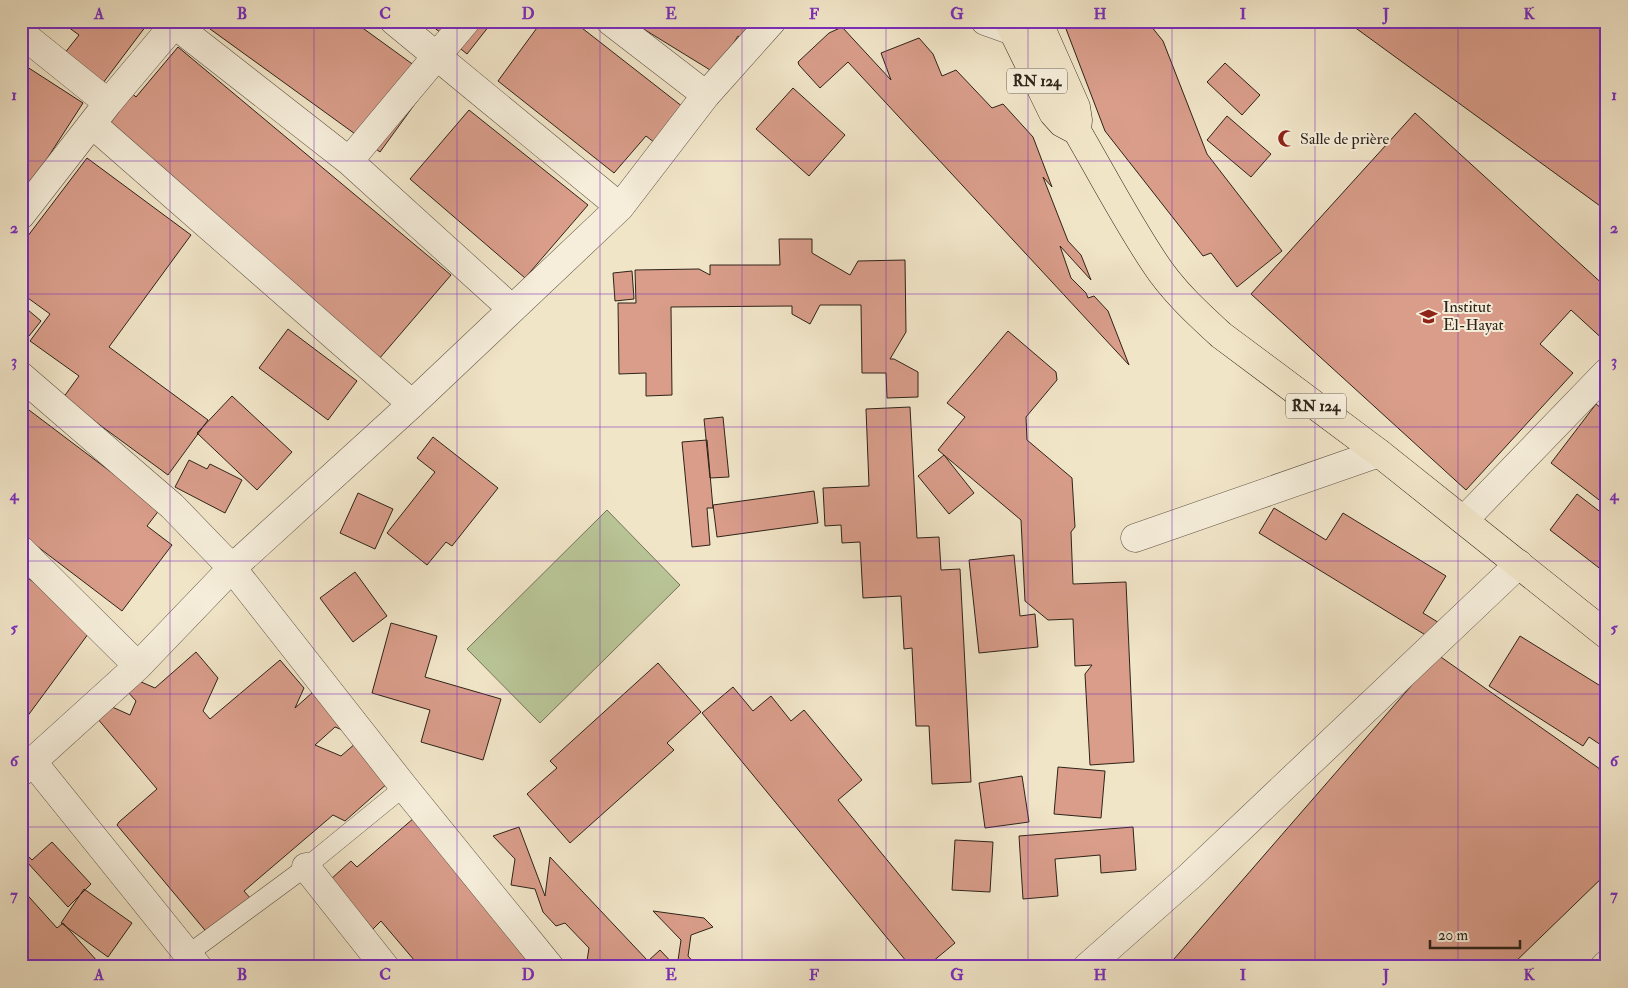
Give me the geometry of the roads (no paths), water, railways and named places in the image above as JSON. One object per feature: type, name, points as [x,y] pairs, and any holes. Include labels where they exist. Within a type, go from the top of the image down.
[{"type":"main road","name":"RN 124","points":[[1038,21],[1076,107],[1077,131]]},
{"type":"main road","name":"RN 124","points":[[1010,26],[1054,113],[1062,123],[1077,131],[1154,263],[1197,313],[1221,335],[1379,453],[1607,635]]},
{"type":"street","points":[[394,21],[620,207]]},
{"type":"street","points":[[348,161],[466,21]]},
{"type":"street","points":[[610,21],[706,95]]},
{"type":"street","points":[[193,960],[27,766],[138,666],[232,568],[412,404],[620,207],[706,95],[772,21]]},
{"type":"street","points":[[985,21],[1010,26]]},
{"type":"street","points":[[21,215],[174,23],[348,161],[512,309]]},
{"type":"street","points":[[21,32],[100,114],[412,404]]},
{"type":"street","points":[[1464,520],[1607,372]]},
{"type":"street","points":[[21,376],[172,506],[232,568],[404,787],[550,967]]},
{"type":"street","points":[[1134,538],[1379,453]]},
{"type":"street","points":[[21,550],[138,666]]},
{"type":"street","points":[[1087,967],[1190,876],[1519,564]]},
{"type":"street","points":[[306,867],[385,967]]},
{"type":"street","points":[[1604,967],[1607,964]]},
{"type":"lane","points":[[193,960],[404,787]]},
{"type":"place","name":"Salle de prière","points":[[1286,139]]},
{"type":"place","name":"Institut El-Hayat","points":[[1429,316]]}]
